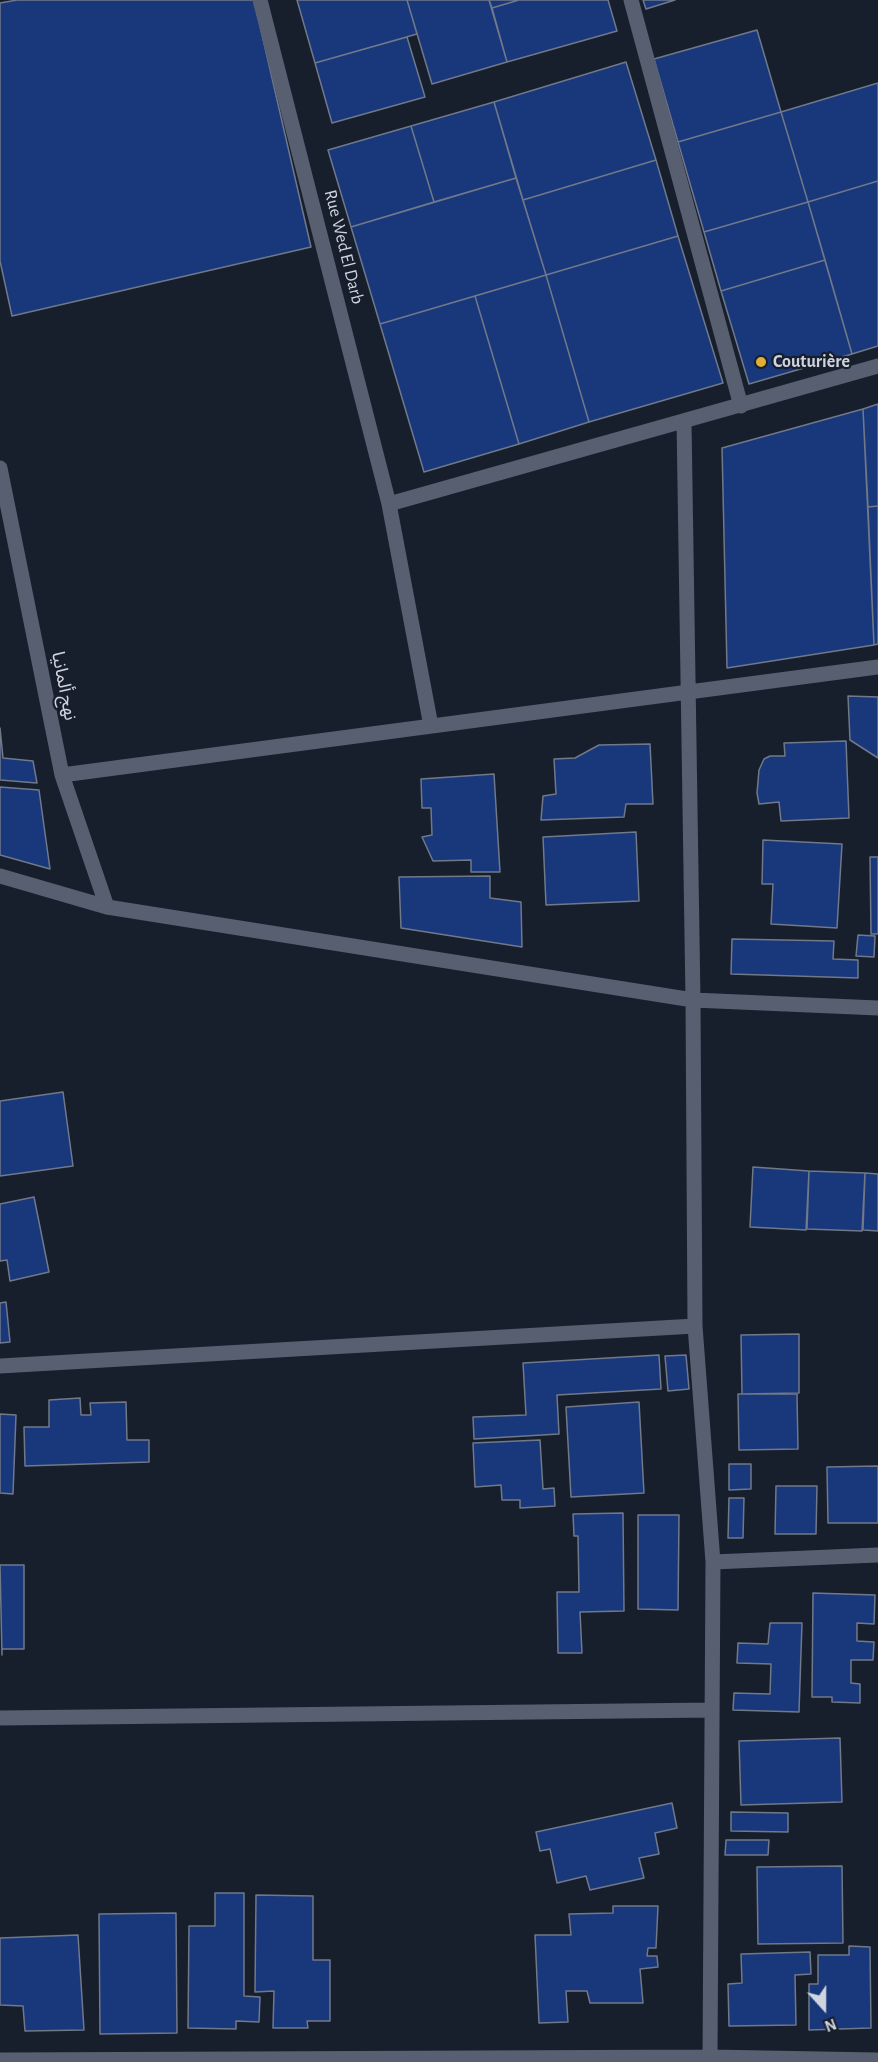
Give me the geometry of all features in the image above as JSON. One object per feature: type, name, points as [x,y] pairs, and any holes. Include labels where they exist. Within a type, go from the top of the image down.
[{"type":"street","name":"Rue Wed El Darb","points":[[261,0],[389,504],[431,726]]},
{"type":"street","points":[[631,0],[741,406]]},
{"type":"street","points":[[389,504],[878,366]]},
{"type":"street","points":[[684,421],[693,1000],[695,1326],[713,1562],[710,2057]]},
{"type":"street","name":"نهج ألمانيا","points":[[0,468],[62,775],[107,907]]},
{"type":"street","points":[[62,775],[688,694],[878,667]]},
{"type":"street","points":[[0,876],[107,907],[693,1000],[878,1008]]},
{"type":"street","points":[[0,1366],[695,1326]]},
{"type":"street","points":[[713,1562],[878,1555]]},
{"type":"street","points":[[0,1718],[712,1710]]},
{"type":"street","points":[[0,2060],[544,2060],[710,2057],[878,2060]]},
{"type":"building","points":[[17,0],[254,0],[311,247],[12,316],[0,261],[0,3]]},
{"type":"building","points":[[297,0],[407,0],[417,34],[315,63]]},
{"type":"building","points":[[407,0],[489,0],[507,62],[432,84]]},
{"type":"building","points":[[489,0],[519,0],[492,8]]},
{"type":"building","points":[[519,0],[608,0],[617,31],[507,62],[492,8]]},
{"type":"building","points":[[643,0],[675,0],[646,9]]},
{"type":"building","points":[[757,30],[781,112],[678,142],[654,59]]},
{"type":"building","points":[[407,37],[425,97],[332,123],[315,63]]},
{"type":"building","points":[[626,62],[656,160],[523,200],[494,102]]},
{"type":"building","points":[[878,83],[878,181],[808,202],[781,112]]},
{"type":"building","points":[[494,102],[516,178],[434,202],[411,126]]},
{"type":"building","points":[[781,112],[808,202],[704,232],[678,142]]},
{"type":"building","points":[[411,126],[434,202],[351,227],[328,150]]},
{"type":"building","points":[[656,160],[678,236],[546,275],[523,200]]},
{"type":"building","points":[[516,178],[546,275],[380,324],[351,227]]},
{"type":"building","points":[[878,181],[878,346],[852,354],[808,202]]},
{"type":"building","points":[[808,202],[825,260],[721,291],[704,232]]},
{"type":"building","points":[[678,236],[723,383],[589,422],[546,275]]},
{"type":"building","points":[[825,260],[852,354],[749,384],[721,291]]},
{"type":"building","points":[[546,275],[589,422],[519,444],[475,296]]},
{"type":"building","points":[[475,296],[519,444],[424,472],[380,324]]},
{"type":"building","points":[[878,404],[878,506],[868,507],[863,409]]},
{"type":"building","points":[[863,409],[874,645],[727,668],[722,448]]},
{"type":"building","points":[[878,506],[878,644],[874,645],[868,507]]},
{"type":"building","points":[[848,696],[878,697],[878,758],[850,740]]},
{"type":"building","points":[[0,728],[3,758],[33,761],[37,783],[0,780]]},
{"type":"building","points":[[846,741],[849,818],[781,821],[779,802],[759,804],[757,793],[759,770],[764,759],[770,756],[785,756],[784,743]]},
{"type":"building","points":[[650,744],[653,804],[626,804],[624,817],[541,820],[543,796],[556,794],[554,759],[575,758],[599,745]]},
{"type":"building","points":[[494,774],[500,872],[471,872],[471,860],[433,861],[422,837],[432,835],[431,808],[422,808],[421,779]]},
{"type":"building","points":[[0,787],[39,790],[50,869],[0,855]]},
{"type":"building","points":[[636,832],[639,901],[546,905],[543,837]]},
{"type":"building","points":[[763,840],[842,844],[837,928],[771,924],[773,884],[762,884]]},
{"type":"building","points":[[870,857],[878,857],[878,934],[871,934]]},
{"type":"building","points":[[490,876],[490,898],[521,902],[522,947],[401,928],[399,877]]},
{"type":"building","points":[[858,935],[875,936],[874,957],[856,956]]},
{"type":"building","points":[[732,939],[834,941],[833,959],[858,960],[858,978],[731,974]]},
{"type":"building","points":[[63,1092],[73,1166],[0,1176],[0,1101]]},
{"type":"building","points":[[753,1167],[809,1171],[806,1230],[750,1227]]},
{"type":"building","points":[[809,1171],[865,1173],[862,1231],[807,1229]]},
{"type":"building","points":[[865,1173],[878,1174],[878,1231],[863,1230]]},
{"type":"building","points":[[34,1197],[49,1272],[10,1281],[7,1260],[0,1261],[0,1204]]},
{"type":"building","points":[[6,1302],[10,1342],[0,1343],[0,1303]]},
{"type":"building","points":[[799,1334],[799,1393],[742,1394],[741,1335]]},
{"type":"building","points":[[659,1355],[661,1389],[557,1395],[559,1434],[474,1439],[473,1417],[526,1415],[523,1363]]},
{"type":"building","points":[[686,1355],[689,1389],[668,1391],[665,1356]]},
{"type":"building","points":[[738,1394],[797,1394],[798,1449],[739,1450]]},
{"type":"building","points":[[80,1398],[81,1415],[91,1415],[90,1403],[126,1402],[127,1440],[149,1440],[149,1462],[25,1466],[24,1427],[49,1427],[49,1400]]},
{"type":"building","points":[[639,1402],[644,1493],[571,1497],[566,1407]]},
{"type":"building","points":[[0,1414],[16,1415],[13,1494],[0,1493]]},
{"type":"building","points":[[540,1440],[543,1489],[554,1488],[555,1506],[520,1508],[520,1500],[502,1500],[501,1485],[475,1487],[473,1443]]},
{"type":"building","points":[[729,1464],[751,1464],[751,1489],[729,1490]]},
{"type":"building","points":[[878,1466],[878,1523],[828,1523],[827,1467]]},
{"type":"building","points":[[776,1486],[817,1486],[816,1534],[775,1534]]},
{"type":"building","points":[[729,1498],[744,1498],[743,1538],[728,1538]]},
{"type":"building","points":[[623,1513],[624,1611],[580,1612],[582,1653],[558,1653],[557,1592],[579,1592],[578,1536],[574,1536],[573,1514]]},
{"type":"building","points":[[638,1515],[679,1515],[678,1610],[638,1609]]},
{"type":"building","points":[[0,1565],[24,1565],[24,1649],[2,1649],[2,1655]]},
{"type":"building","points":[[813,1593],[875,1595],[874,1624],[857,1623],[857,1641],[874,1642],[873,1660],[851,1660],[851,1683],[860,1684],[860,1703],[832,1702],[832,1697],[812,1697]]},
{"type":"building","points":[[770,1623],[802,1623],[799,1712],[733,1710],[734,1693],[770,1694],[771,1664],[737,1663],[738,1643],[768,1644]]},
{"type":"building","points":[[840,1738],[842,1802],[741,1805],[739,1741]]},
{"type":"building","points":[[672,1803],[677,1828],[655,1833],[659,1854],[639,1858],[644,1878],[590,1890],[586,1876],[557,1883],[550,1849],[540,1851],[536,1832]]},
{"type":"building","points":[[731,1812],[788,1813],[788,1832],[731,1831]]},
{"type":"building","points":[[726,1840],[769,1840],[768,1855],[725,1855]]},
{"type":"building","points":[[842,1866],[843,1943],[758,1944],[757,1867]]},
{"type":"building","points":[[215,1893],[244,1893],[244,1996],[260,1997],[259,2022],[236,2021],[236,2029],[188,2028],[189,1926],[215,1926]]},
{"type":"building","points":[[256,1895],[313,1896],[313,1960],[330,1960],[330,2021],[307,2021],[308,2028],[273,2028],[274,1991],[255,1992]]},
{"type":"building","points":[[613,1906],[658,1906],[656,1948],[648,1948],[647,1956],[657,1956],[658,1967],[640,1969],[643,2003],[590,2003],[587,1991],[566,1991],[568,2022],[539,2023],[535,1935],[571,1935],[569,1914],[613,1913]]},
{"type":"building","points":[[176,1913],[177,2033],[100,2034],[99,1914]]},
{"type":"building","points":[[78,1935],[84,2030],[25,2031],[23,2006],[0,2005],[0,1938]]},
{"type":"building","points":[[849,1946],[870,1947],[871,2028],[809,2030],[809,1984],[818,1984],[818,1955],[849,1955]]},
{"type":"building","points":[[810,1952],[811,1974],[795,1975],[796,2025],[729,2026],[728,1984],[742,1983],[741,1954]]},
{"type":"place","name":"Couturière","points":[[761,362]]}]
